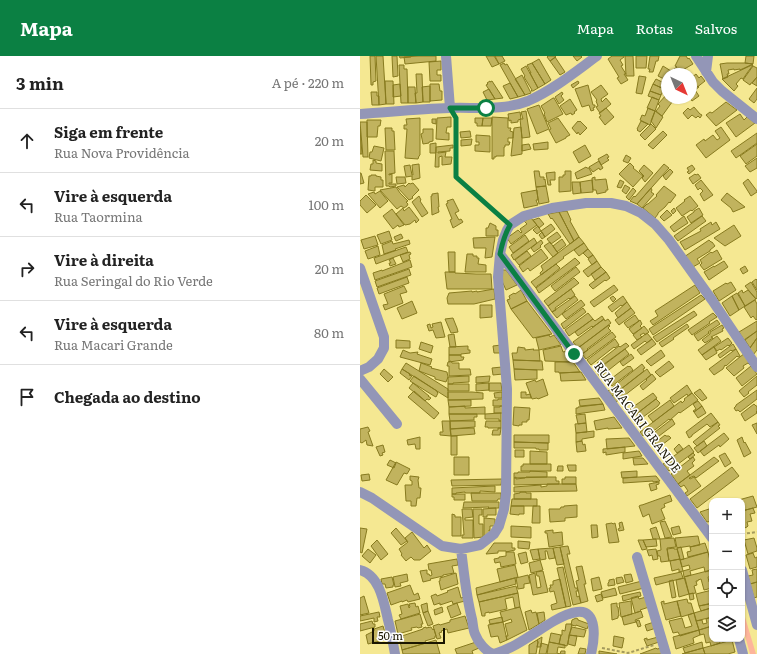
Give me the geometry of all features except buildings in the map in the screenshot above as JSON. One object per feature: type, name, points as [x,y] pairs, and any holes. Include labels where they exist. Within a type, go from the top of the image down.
[{"type":"street","points":[[446,56],[450,108]]},
{"type":"street","points":[[360,114],[450,108],[498,108],[523,103],[559,84],[597,56]]},
{"type":"street","points":[[696,56],[713,82],[757,119]]},
{"type":"street","points":[[706,72],[708,56]]},
{"type":"street","points":[[360,492],[372,498],[442,546],[461,549],[480,545],[494,534],[499,526],[504,509],[506,494],[507,389],[498,277],[500,254],[507,230],[510,225],[524,216],[552,208],[586,203],[611,203],[626,206],[641,213],[655,224],[669,240],[757,367]]},
{"type":"street","name":"RUA MACARI GRANDE","points":[[500,254],[709,534]]},
{"type":"street","points":[[360,268],[384,337],[384,348],[378,359],[370,367],[360,371]]},
{"type":"street","points":[[360,379],[397,424]]},
{"type":"street","points":[[461,549],[469,609],[475,634],[486,649],[494,654],[500,652],[510,648],[564,616],[577,612],[583,612],[588,614],[593,623],[594,630],[592,650]]},
{"type":"street","points":[[637,557],[666,654]]},
{"type":"street","points":[[360,570],[363,570],[372,578],[379,587],[383,598],[395,654]]},
{"type":"street","points":[[745,581],[757,625]]},
{"type":"street","points":[[740,642],[743,654]]},
{"type":"path","points":[[450,108],[456,118],[456,177],[510,225]]},
{"type":"path","points":[[745,534],[757,532]]},
{"type":"path","points":[[592,650],[628,653],[663,642]]},
{"type":"shaded area","points":[[745,617],[756,654],[750,654],[745,636]]},
{"type":"route","points":[[486,108],[450,108],[456,118],[456,177],[510,225],[503,240],[500,254],[574,354]]}]
